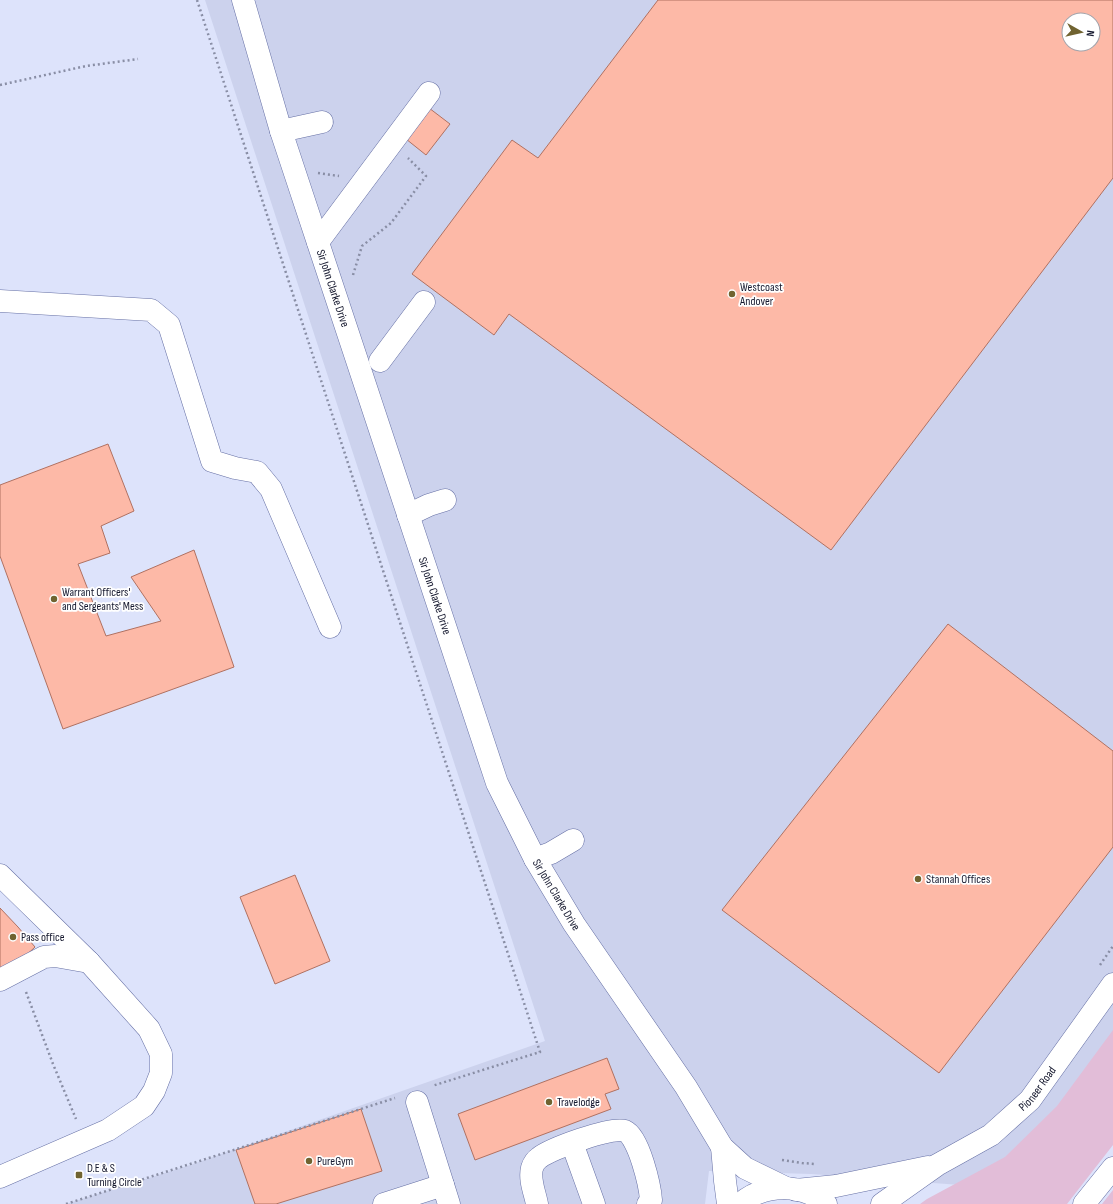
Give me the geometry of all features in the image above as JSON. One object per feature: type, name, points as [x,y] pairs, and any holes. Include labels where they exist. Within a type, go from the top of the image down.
[{"type":"main road","name":"Sir John Clarke Drive","points":[[243,0],[280,131],[497,783],[535,859],[574,924],[686,1087],[722,1147]]},
{"type":"main road","points":[[318,242],[429,93]]},
{"type":"main road","points":[[280,131],[322,122]]},
{"type":"main road","points":[[0,301],[151,310],[169,326],[212,461],[235,468],[257,472],[271,489],[330,627]]},
{"type":"main road","points":[[380,361],[424,302]]},
{"type":"main road","points":[[408,515],[430,504],[445,500]]},
{"type":"main road","points":[[535,859],[551,853],[573,840]]},
{"type":"main road","points":[[0,875],[89,962],[149,1029],[161,1054],[160,1073],[154,1091],[144,1106],[108,1130],[0,1177]]},
{"type":"main road","points":[[0,980],[44,957],[55,956],[89,962]]},
{"type":"main road","name":"Pioneer Road","points":[[937,1165],[991,1135],[1030,1100],[1113,984]]},
{"type":"main road","points":[[397,1202],[446,1195],[413,1096]]},
{"type":"main road","points":[[537,1204],[530,1176],[538,1159],[572,1143],[610,1130],[625,1131],[632,1137],[639,1153],[650,1190],[651,1200],[648,1204]]},
{"type":"main road","points":[[572,1143],[594,1204]]},
{"type":"main road","points":[[722,1147],[745,1168],[791,1189],[836,1186],[937,1165]]},
{"type":"main road","points":[[722,1147],[728,1204]]},
{"type":"main road","points":[[882,1204],[937,1165]]},
{"type":"main road","points":[[1084,1204],[1113,1168]]},
{"type":"main road","points":[[740,1204],[746,1199],[763,1191],[780,1188],[803,1191],[822,1200],[826,1204]]},
{"type":"path","points":[[66,1204],[413,1096],[540,1052],[197,0]]},
{"type":"path","points":[[0,85],[86,66],[138,59]]},
{"type":"path","points":[[352,280],[362,246],[391,223],[426,176],[392,142]]},
{"type":"path","points":[[316,173],[342,177]]},
{"type":"path","points":[[1100,966],[1113,946]]},
{"type":"path","points":[[25,987],[53,1064],[84,1140]]},
{"type":"path","points":[[779,1159],[817,1164]]},
{"type":"shaded area","points":[[205,0],[1113,0],[1113,1081],[1041,1191],[811,1174],[709,1171],[705,1204],[66,1204],[190,1165],[545,1041]]},
{"type":"shaded area","points":[[1113,1030],[1113,1145],[1067,1204],[920,1204],[1005,1157],[1057,1106]]},
{"type":"shaded area","points":[[1113,1190],[1113,1204],[1102,1204]]},
{"type":"building","name":"Westcoast Andover","points":[[658,0],[1113,0],[1113,178],[831,550],[509,314],[494,335],[412,274],[512,140],[538,158]]},
{"type":"building","points":[[429,108],[450,124],[426,155],[406,139]]},
{"type":"building","name":"Warrant Officers' and Sergeants' Mess","points":[[108,444],[134,511],[101,526],[110,553],[78,564],[106,636],[161,621],[131,577],[194,550],[234,667],[63,729],[0,556],[0,485]]},
{"type":"building","name":"Stannah Offices","points":[[948,624],[1113,751],[1113,847],[939,1073],[722,910]]},
{"type":"building","points":[[295,875],[330,961],[275,984],[240,897]]},
{"type":"building","name":"Pass office","points":[[0,908],[35,947],[20,961],[0,972]]},
{"type":"building","name":"Travelodge","points":[[607,1058],[619,1089],[605,1094],[611,1109],[475,1160],[458,1114]]},
{"type":"building","name":"PureGym","points":[[361,1109],[382,1171],[276,1204],[255,1204],[236,1150]]},
{"type":"place","name":"Westcoast Andover","points":[[732,294]]},
{"type":"place","name":"Warrant Officers' and Sergeants' Mess","points":[[54,599]]},
{"type":"place","name":"Stannah Offices","points":[[918,879]]},
{"type":"place","name":"Pass office","points":[[13,937]]},
{"type":"place","name":"Travelodge","points":[[549,1102]]},
{"type":"place","name":"PureGym","points":[[309,1161]]},
{"type":"place","name":"D.E & S Turning Circle","points":[[79,1175]]}]
